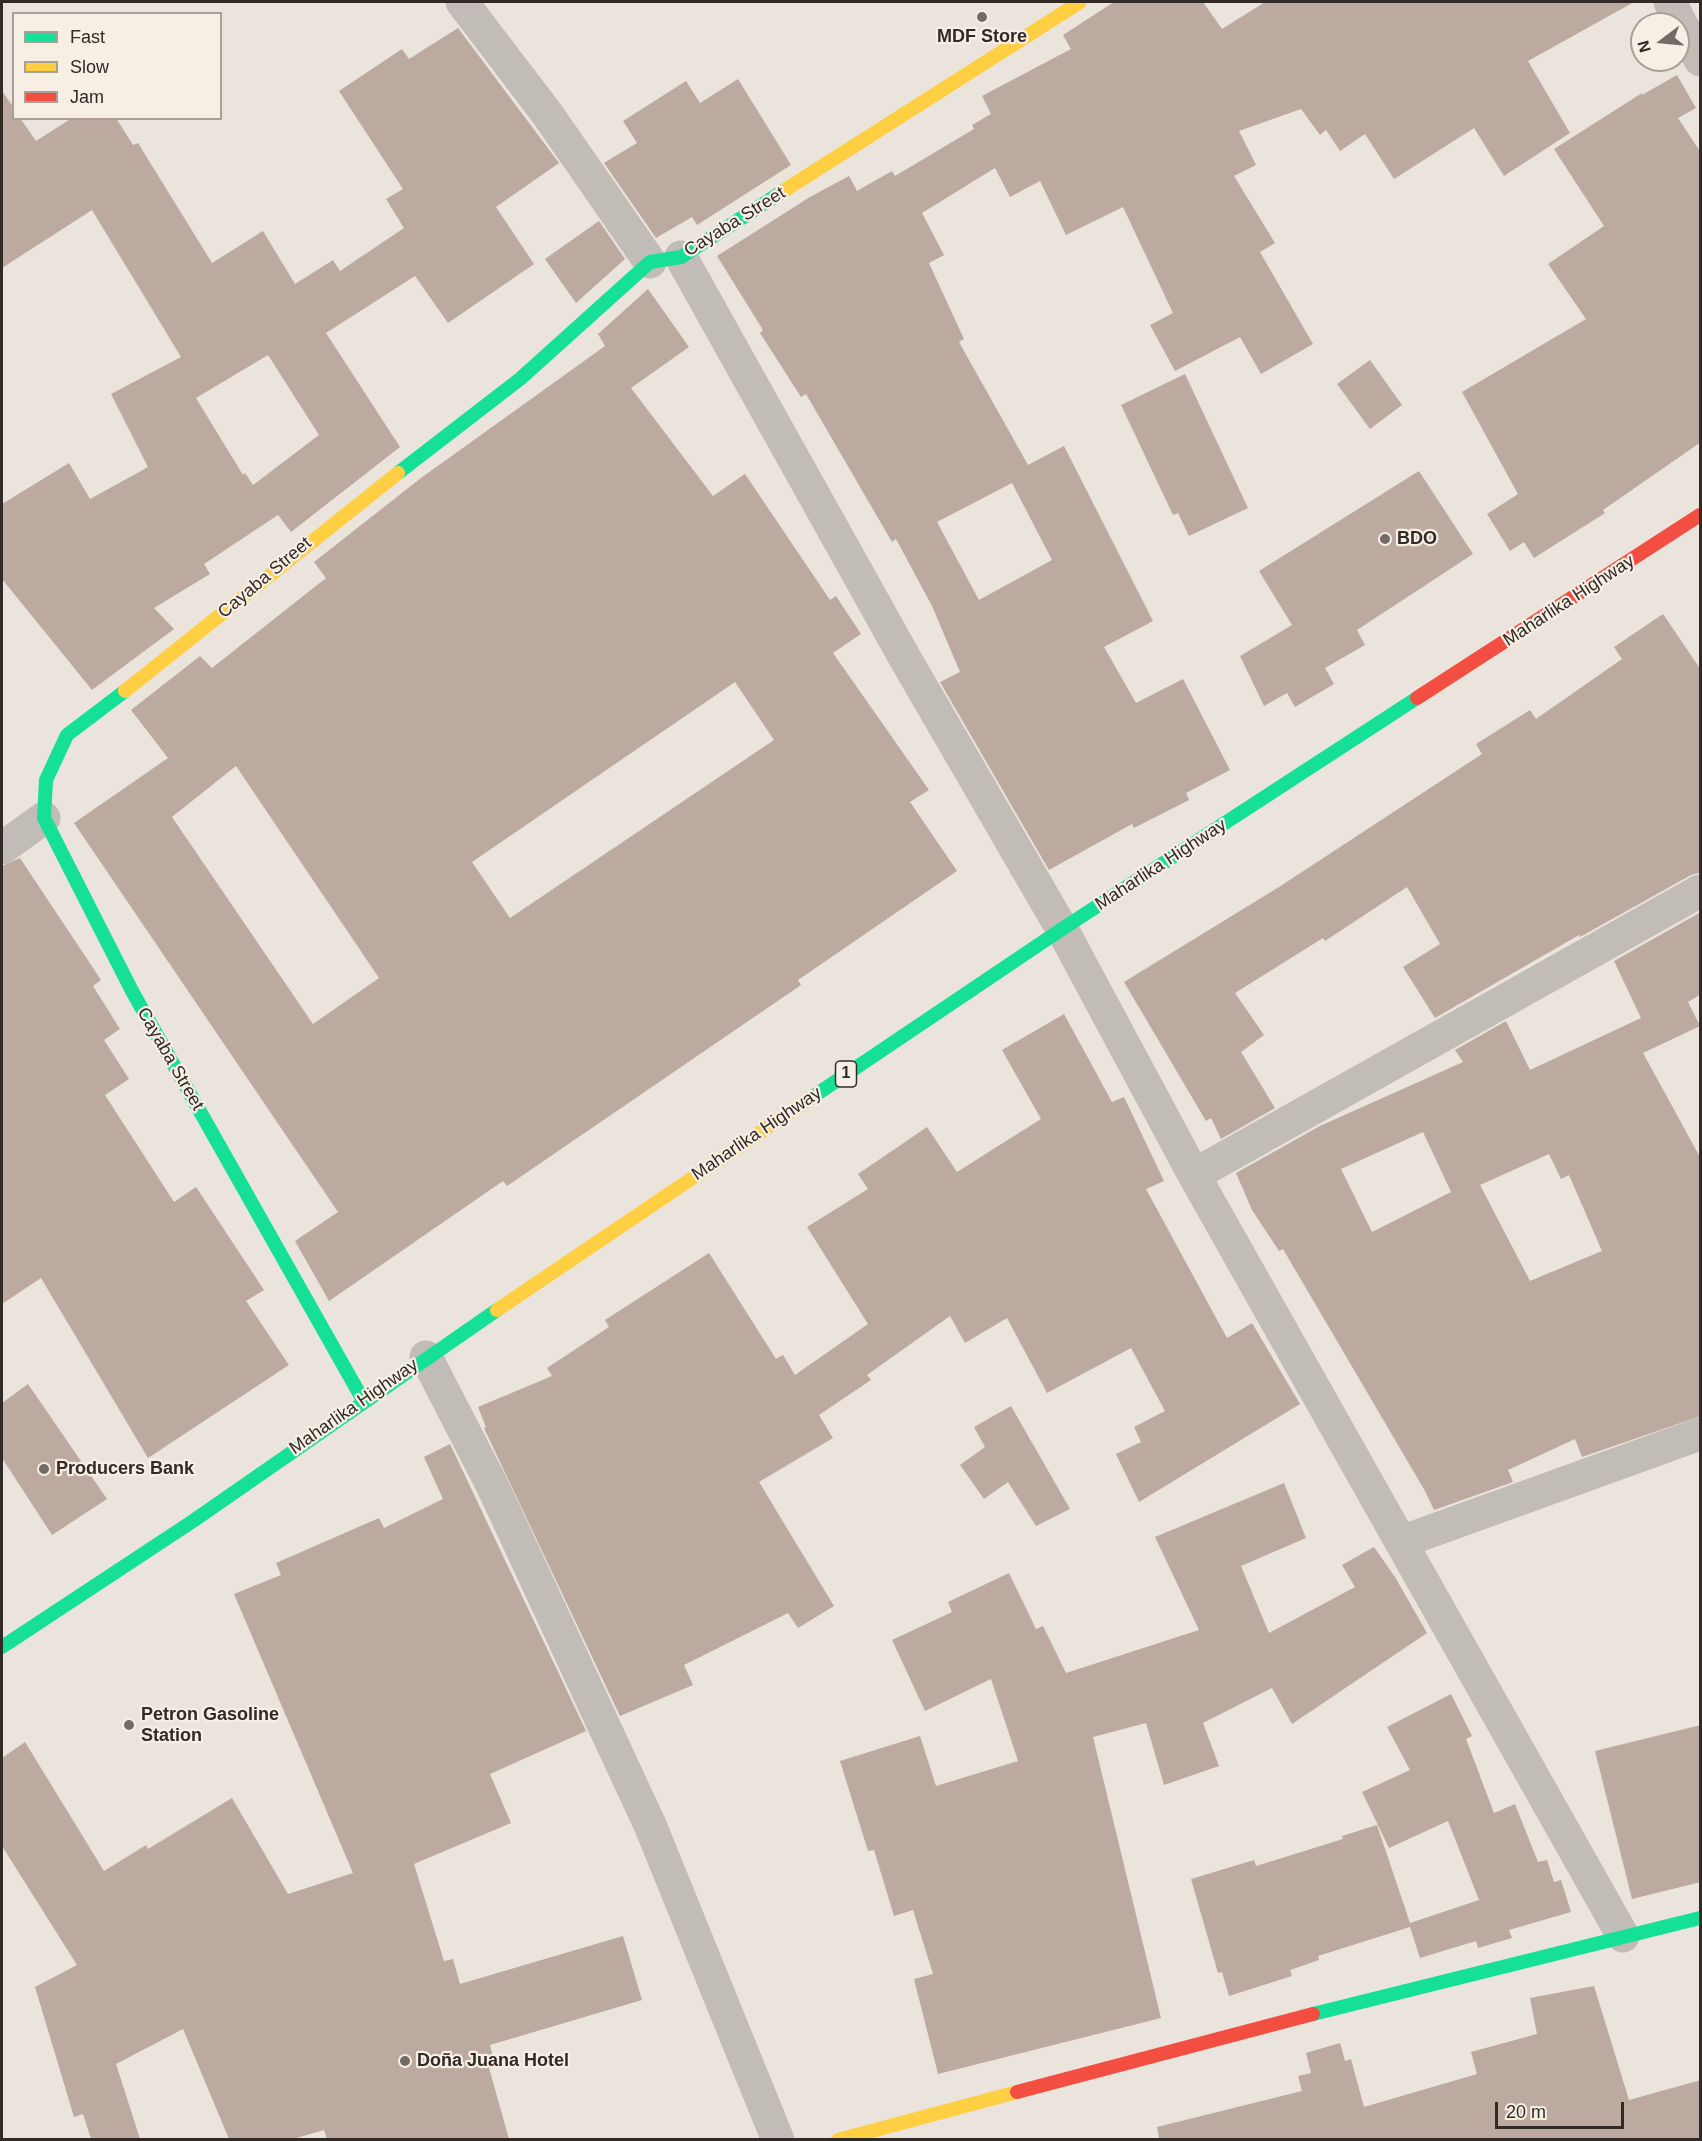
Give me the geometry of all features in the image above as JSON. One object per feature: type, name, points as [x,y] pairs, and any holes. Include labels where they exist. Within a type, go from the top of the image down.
[{"type":"street","points":[[462,2],[548,115],[665,259],[906,660],[1062,929],[1194,1175],[1623,1936]]},
{"type":"street","name":"Cayaba Street","points":[[363,1400],[132,991],[44,818],[46,780],[67,735],[168,658],[318,534],[520,379],[665,259],[1080,2]]},
{"type":"street","points":[[1670,2],[1701,60]]},
{"type":"street","name":"Maharlika Highway","points":[[2,1647],[193,1521],[426,1357],[1062,929],[1701,515]]},
{"type":"street","points":[[2,848],[44,818]]},
{"type":"street","points":[[1194,1175],[1701,891]]},
{"type":"street","points":[[426,1357],[493,1487],[650,1825],[778,2139]]},
{"type":"street","points":[[1401,1542],[1701,1434]]},
{"type":"street","points":[[838,2139],[1394,1992],[1701,1918]]},
{"type":"building","points":[[1114,2],[1203,2],[1222,29],[1265,2],[1634,2],[1528,61],[1570,133],[1504,176],[1474,128],[1394,179],[1365,134],[1340,151],[1326,130],[1320,135],[1301,109],[1239,131],[1256,165],[1234,176],[1275,243],[1260,252],[1313,344],[1261,374],[1240,337],[1175,371],[1150,325],[1173,313],[1123,207],[1066,235],[1040,181],[1010,197],[995,168],[922,213],[944,255],[929,263],[964,339],[959,342],[1028,465],[1064,446],[1153,621],[1104,647],[1136,703],[1183,679],[1230,770],[1186,793],[1189,800],[1134,828],[1132,824],[1049,870],[940,682],[960,672],[932,606],[896,539],[892,542],[806,394],[801,397],[760,333],[763,330],[717,256],[810,197],[849,176],[857,191],[892,171],[895,176],[974,129],[972,125],[991,114],[982,96],[1071,49],[1063,35]],"holes":[[[1012,483],[1052,560],[979,600],[937,522]]]},
{"type":"building","points":[[458,28],[559,163],[496,207],[534,264],[448,323],[415,276],[326,333],[400,447],[291,532],[278,515],[204,564],[210,574],[154,608],[174,629],[92,690],[2,579],[2,504],[69,463],[90,499],[148,467],[111,394],[181,357],[92,210],[2,268],[2,91],[12,105],[12,120],[21,120],[36,141],[69,120],[117,120],[133,145],[138,143],[212,263],[263,231],[295,284],[333,260],[340,271],[404,228],[386,199],[403,189],[339,91],[402,49],[409,59]],"holes":[[[268,355],[319,435],[253,485],[245,473],[243,475],[196,398]]]},
{"type":"building","points":[[1677,75],[1696,108],[1678,118],[1701,153],[1701,442],[1603,510],[1605,513],[1534,558],[1524,542],[1510,551],[1487,514],[1518,494],[1462,392],[1586,319],[1548,264],[1604,226],[1554,149],[1642,93],[1642,95]]},
{"type":"building","points":[[738,79],[791,165],[697,225],[692,217],[656,238],[604,163],[637,143],[623,121],[686,81],[700,103]]},
{"type":"building","points":[[599,221],[625,259],[576,303],[545,259]]},
{"type":"building","points":[[648,289],[689,347],[631,388],[713,496],[745,474],[830,600],[836,596],[861,634],[833,653],[929,790],[910,802],[957,871],[798,980],[801,985],[507,1186],[503,1181],[329,1301],[295,1241],[338,1212],[74,823],[168,758],[131,710],[200,656],[212,668],[326,578],[314,562],[421,478],[605,346],[598,334]],"holes":[[[735,682],[774,740],[510,918],[472,862]],[[236,766],[379,978],[313,1024],[172,817]]]},
{"type":"building","points":[[1370,360],[1402,405],[1370,429],[1337,384]]},
{"type":"building","points":[[1185,374],[1248,508],[1189,536],[1178,513],[1173,515],[1121,405]]},
{"type":"building","points":[[1419,471],[1473,554],[1357,630],[1365,645],[1325,668],[1334,684],[1295,707],[1287,693],[1264,706],[1240,656],[1292,625],[1259,571]]},
{"type":"building","points":[[1663,614],[1701,670],[1701,872],[1691,875],[1580,937],[1579,935],[1435,1018],[1403,967],[1440,944],[1407,887],[1325,941],[1323,938],[1235,993],[1264,1035],[1241,1052],[1275,1108],[1221,1139],[1211,1118],[1206,1121],[1124,982],[1279,887],[1482,754],[1476,744],[1530,710],[1536,719],[1622,659],[1614,647]]},
{"type":"building","points":[[20,858],[101,980],[93,986],[120,1029],[104,1040],[129,1079],[105,1095],[174,1202],[196,1187],[264,1290],[246,1301],[289,1365],[148,1458],[41,1278],[2,1304],[2,866]]},
{"type":"building","points":[[1701,912],[1701,994],[1688,1002],[1700,1026],[1643,1053],[1701,1159],[1701,1416],[1582,1457],[1575,1439],[1508,1470],[1513,1482],[1434,1510],[1283,1249],[1279,1251],[1252,1210],[1236,1173],[1320,1126],[1463,1062],[1455,1050],[1506,1021],[1530,1070],[1641,1018],[1614,961]],"holes":[[[1423,1132],[1451,1192],[1372,1232],[1341,1169]],[[1549,1154],[1561,1179],[1569,1175],[1602,1251],[1530,1281],[1480,1185]]]},
{"type":"building","points":[[1064,1014],[1112,1102],[1124,1097],[1164,1181],[1146,1189],[1227,1338],[1252,1323],[1300,1404],[1139,1502],[1116,1454],[1141,1442],[1134,1427],[1165,1411],[1131,1348],[1047,1393],[1007,1318],[965,1343],[950,1316],[867,1375],[871,1380],[819,1415],[833,1438],[759,1482],[834,1606],[798,1628],[788,1613],[684,1665],[693,1685],[620,1716],[484,1428],[486,1427],[478,1407],[552,1376],[547,1368],[609,1327],[605,1320],[709,1253],[776,1359],[783,1355],[795,1375],[868,1324],[807,1227],[868,1189],[858,1174],[927,1127],[957,1172],[1041,1119],[1002,1050]]},
{"type":"building","points":[[28,1384],[107,1499],[52,1535],[2,1458],[2,1403]]},
{"type":"building","points":[[1011,1406],[1070,1509],[1036,1526],[1008,1482],[984,1499],[960,1465],[985,1447],[974,1427]]},
{"type":"building","points":[[450,1444],[586,1731],[490,1774],[511,1823],[414,1864],[444,1961],[453,1959],[460,1984],[623,1936],[642,2000],[490,2045],[496,2067],[489,2068],[509,2139],[327,2139],[324,2130],[293,2139],[229,2139],[183,2029],[116,2064],[140,2139],[91,2139],[83,2114],[74,2117],[35,1987],[77,1965],[2,1846],[2,1758],[25,1742],[104,1871],[146,1845],[148,1849],[232,1798],[288,1894],[353,1873],[234,1594],[281,1575],[276,1563],[379,1518],[384,1528],[443,1499],[424,1457]]},
{"type":"building","points":[[1284,1483],[1306,1538],[1241,1566],[1269,1633],[1355,1587],[1342,1565],[1374,1547],[1395,1577],[1427,1633],[1292,1724],[1272,1688],[1203,1723],[1219,1766],[1164,1785],[1146,1723],[1093,1737],[1161,2018],[938,2074],[914,1979],[933,1974],[913,1910],[894,1916],[874,1850],[868,1851],[840,1761],[920,1736],[936,1786],[1018,1761],[991,1679],[925,1711],[892,1640],[952,1612],[948,1602],[1009,1573],[1036,1629],[1043,1626],[1066,1673],[1199,1630],[1155,1537]]},
{"type":"building","points":[[1451,1694],[1472,1736],[1466,1739],[1494,1813],[1515,1804],[1538,1862],[1547,1860],[1554,1882],[1561,1880],[1571,1912],[1509,1930],[1512,1938],[1478,1948],[1476,1941],[1420,1958],[1410,1927],[1318,1956],[1319,1960],[1290,1970],[1292,1976],[1229,1996],[1222,1972],[1218,1973],[1191,1879],[1254,1860],[1256,1866],[1343,1839],[1342,1836],[1377,1825],[1410,1923],[1479,1900],[1448,1821],[1389,1848],[1362,1792],[1410,1770],[1387,1727]]},
{"type":"building","points":[[1701,1725],[1701,1882],[1632,1899],[1595,1751]]},
{"type":"building","points":[[1594,1986],[1629,2100],[1701,2080],[1701,2139],[1159,2139],[1157,2127],[1302,2091],[1298,2076],[1311,2073],[1306,2053],[1340,2043],[1345,2061],[1351,2059],[1364,2107],[1477,2074],[1471,2052],[1537,2034],[1530,1998]]},
{"type":"traffic: fast","points":[[398,473],[520,379],[650,262],[681,257],[785,190]]},
{"type":"traffic: fast","points":[[125,691],[67,735],[46,780],[44,818],[132,991],[363,1400]]},
{"type":"traffic: fast","points":[[811,1098],[1062,929],[1417,698]]},
{"type":"traffic: fast","points":[[2,1647],[193,1521],[497,1310]]},
{"type":"traffic: fast","points":[[1313,2014],[1700,1918]]},
{"type":"traffic: slow","points":[[785,190],[1080,2]]},
{"type":"traffic: slow","points":[[125,691],[398,473]]},
{"type":"traffic: slow","points":[[497,1310],[811,1098]]},
{"type":"traffic: slow","points":[[838,2140],[1017,2092]]},
{"type":"traffic: jam","points":[[1417,698],[1700,515]]},
{"type":"traffic: jam","points":[[1017,2092],[1313,2014]]},
{"type":"place","name":"MDF Store","points":[[982,17]]},
{"type":"place","name":"BDO","points":[[1385,539]]},
{"type":"place","name":"Producers Bank","points":[[44,1469]]},
{"type":"place","name":"Petron Gasoline Station","points":[[129,1725]]},
{"type":"place","name":"Doña Juana Hotel","points":[[405,2061]]}]
